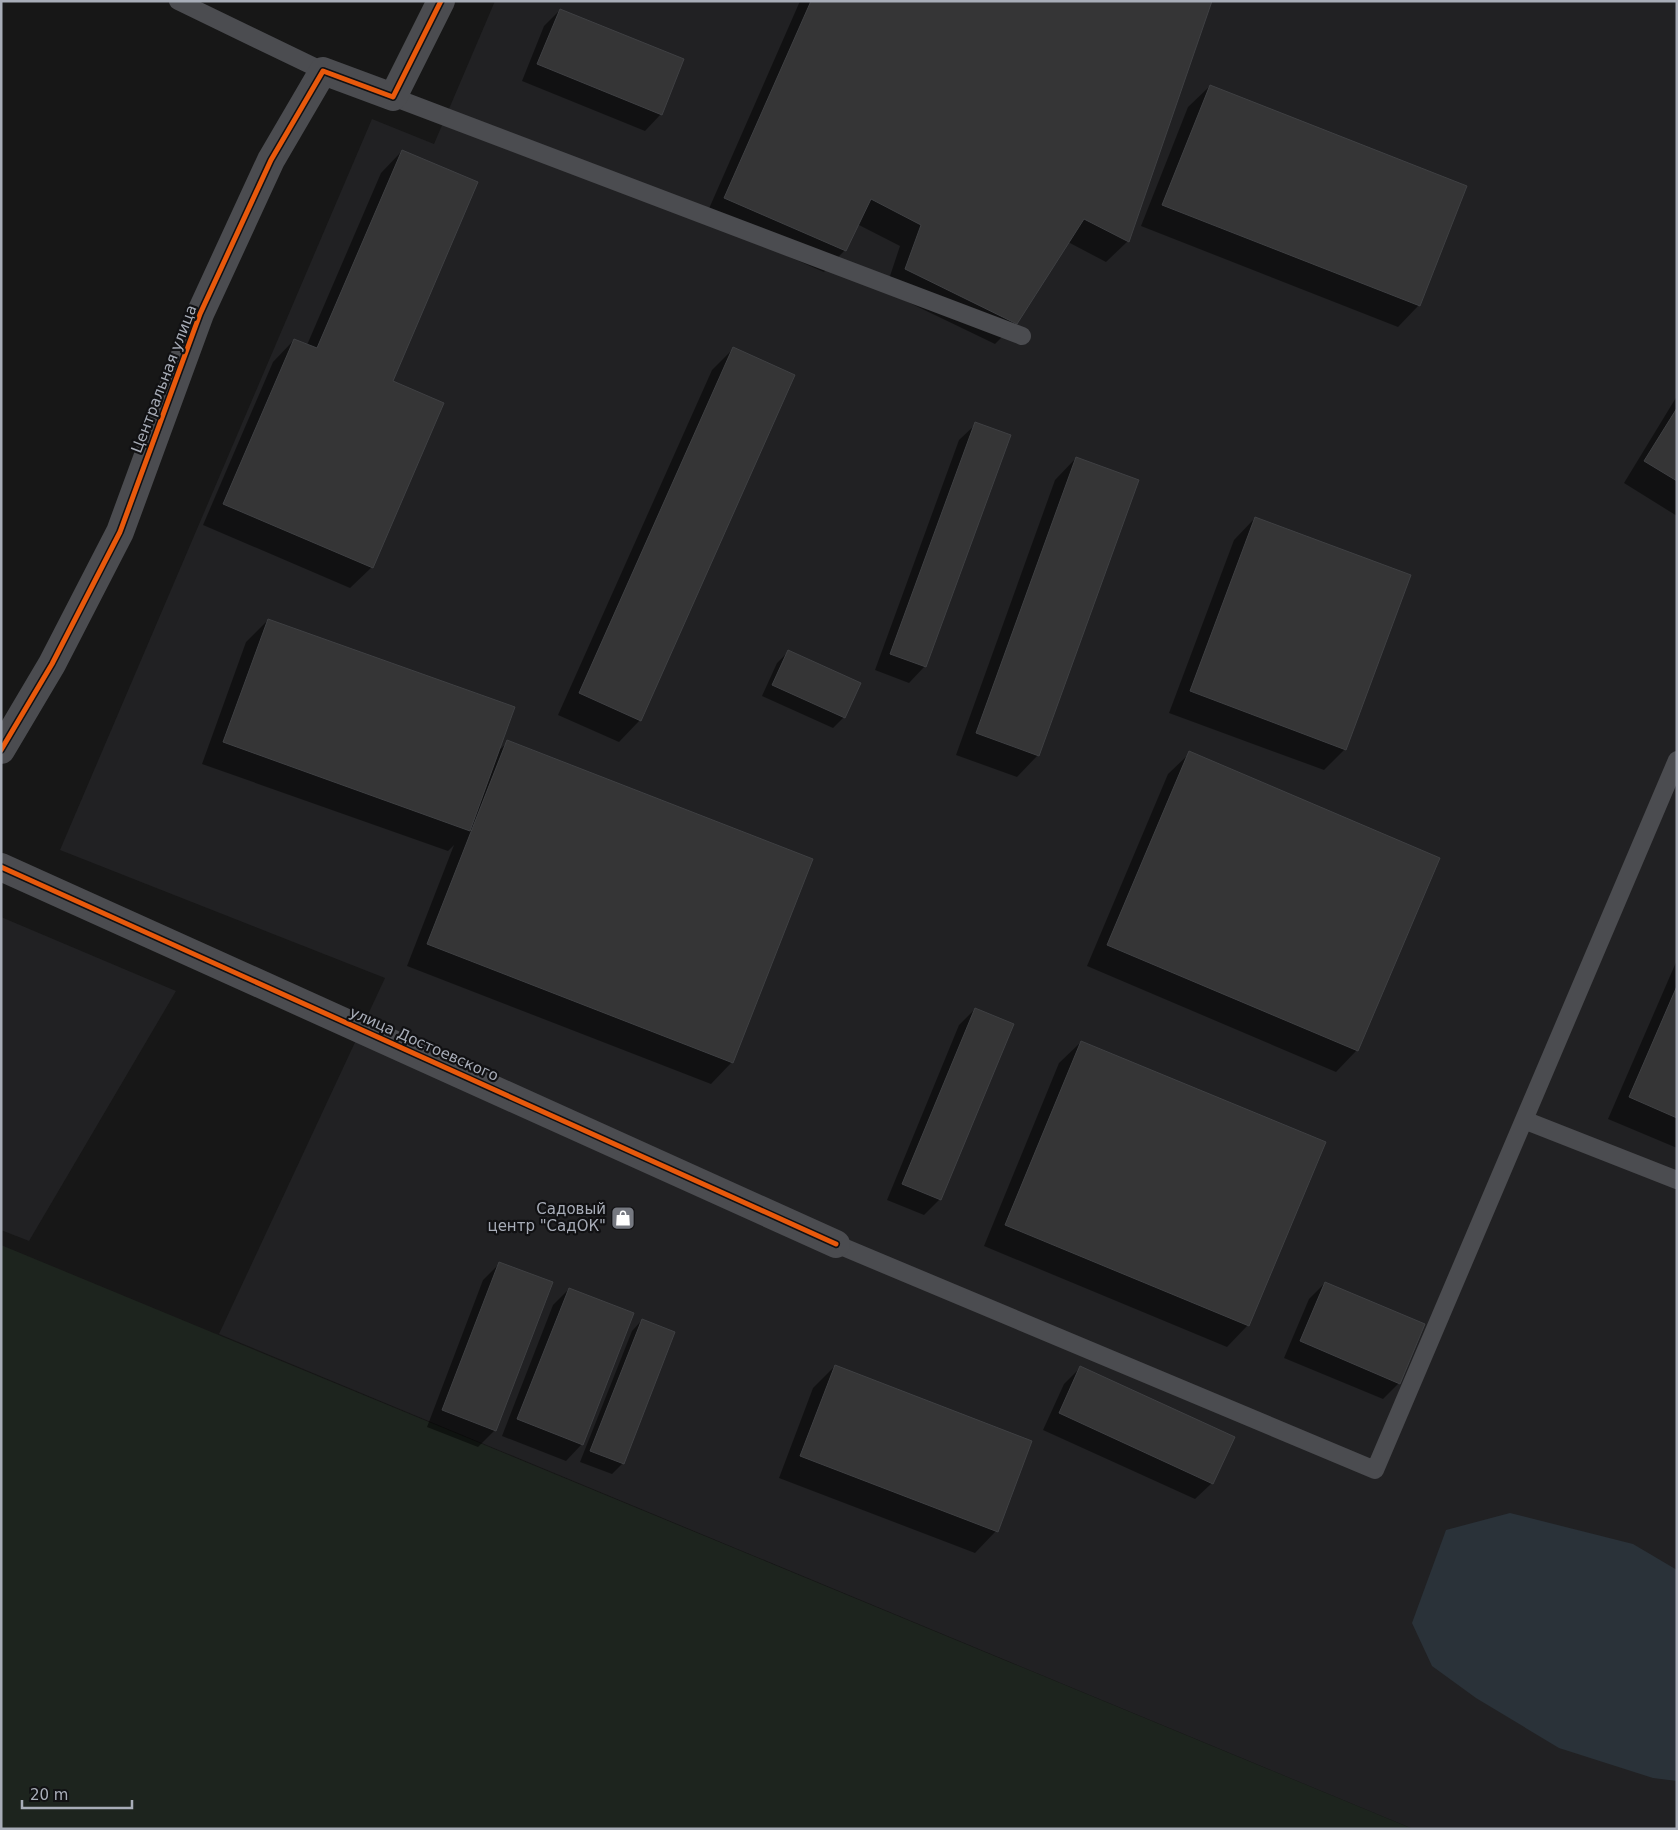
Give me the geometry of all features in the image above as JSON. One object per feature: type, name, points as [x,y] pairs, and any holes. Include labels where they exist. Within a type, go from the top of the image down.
[{"type":"street","points":[[323,72],[393,97],[441,1]]},
{"type":"street","name":"Центральная улица","points":[[1,750],[52,664],[120,532],[200,314],[271,160],[323,72]]},
{"type":"street","name":"улица Достоевского","points":[[1,867],[836,1244]]},
{"type":"lane","points":[[178,1],[323,72]]},
{"type":"lane","points":[[393,97],[1022,336]]},
{"type":"lane","points":[[836,1244],[1375,1470],[1677,760]]},
{"type":"lane","points":[[1524,1120],[1677,1180]]},
{"type":"shaded area","points":[[495,1],[1677,1],[1677,1829],[1413,1829],[219,1334],[385,978],[60,850],[372,119],[434,144]]},
{"type":"shaded area","points":[[1,917],[176,991],[29,1241],[1,1230]]},
{"type":"shaded area","points":[[1,1245],[1413,1829],[1,1829]]},
{"type":"shaded area","points":[[1510,1513],[1633,1544],[1677,1570],[1677,1781],[1653,1778],[1559,1748],[1476,1698],[1432,1666],[1412,1623],[1446,1530]]},
{"type":"building","points":[[811,1],[1212,1],[1129,242],[1084,219],[1017,324],[905,269],[921,225],[871,199],[846,251],[724,198]]},
{"type":"building","points":[[560,9],[684,59],[662,115],[537,64]]},
{"type":"building","points":[[1210,85],[1467,186],[1420,306],[1162,205]]},
{"type":"building","points":[[402,150],[478,182],[393,381],[444,403],[373,568],[223,504],[294,339],[317,348]]},
{"type":"building","points":[[733,347],[795,375],[641,721],[579,693]]},
{"type":"building","points":[[1677,408],[1677,481],[1644,461]]},
{"type":"building","points":[[975,422],[1011,435],[926,667],[890,654]]},
{"type":"building","points":[[1076,457],[1139,480],[1039,756],[976,733]]},
{"type":"building","points":[[1255,517],[1411,575],[1346,750],[1190,691]]},
{"type":"building","points":[[268,619],[515,707],[470,831],[223,742]]},
{"type":"building","points":[[788,650],[861,683],[845,718],[772,685]]},
{"type":"building","points":[[507,740],[813,859],[733,1063],[427,944]]},
{"type":"building","points":[[1189,751],[1440,858],[1358,1051],[1107,945]]},
{"type":"building","points":[[1677,986],[1677,1118],[1629,1097]]},
{"type":"building","points":[[975,1008],[1014,1024],[941,1200],[902,1184]]},
{"type":"building","points":[[1081,1041],[1326,1142],[1249,1326],[1005,1225]]},
{"type":"building","points":[[499,1262],[553,1282],[496,1431],[442,1410]]},
{"type":"building","points":[[1325,1282],[1425,1324],[1400,1384],[1300,1341]]},
{"type":"building","points":[[569,1288],[634,1313],[583,1445],[517,1419]]},
{"type":"building","points":[[642,1319],[675,1332],[624,1464],[590,1451]]},
{"type":"building","points":[[835,1365],[1032,1441],[998,1532],[800,1456]]},
{"type":"building","points":[[1080,1366],[1235,1437],[1213,1484],[1059,1413]]},
{"type":"cycle path","points":[[1,750],[52,664],[120,532],[200,314],[271,160],[323,71],[393,97],[441,1]]},
{"type":"cycle path","points":[[1,867],[836,1244]]},
{"type":"place","name":"Садовый центр \"СадОК\"","points":[[623,1218]]}]
